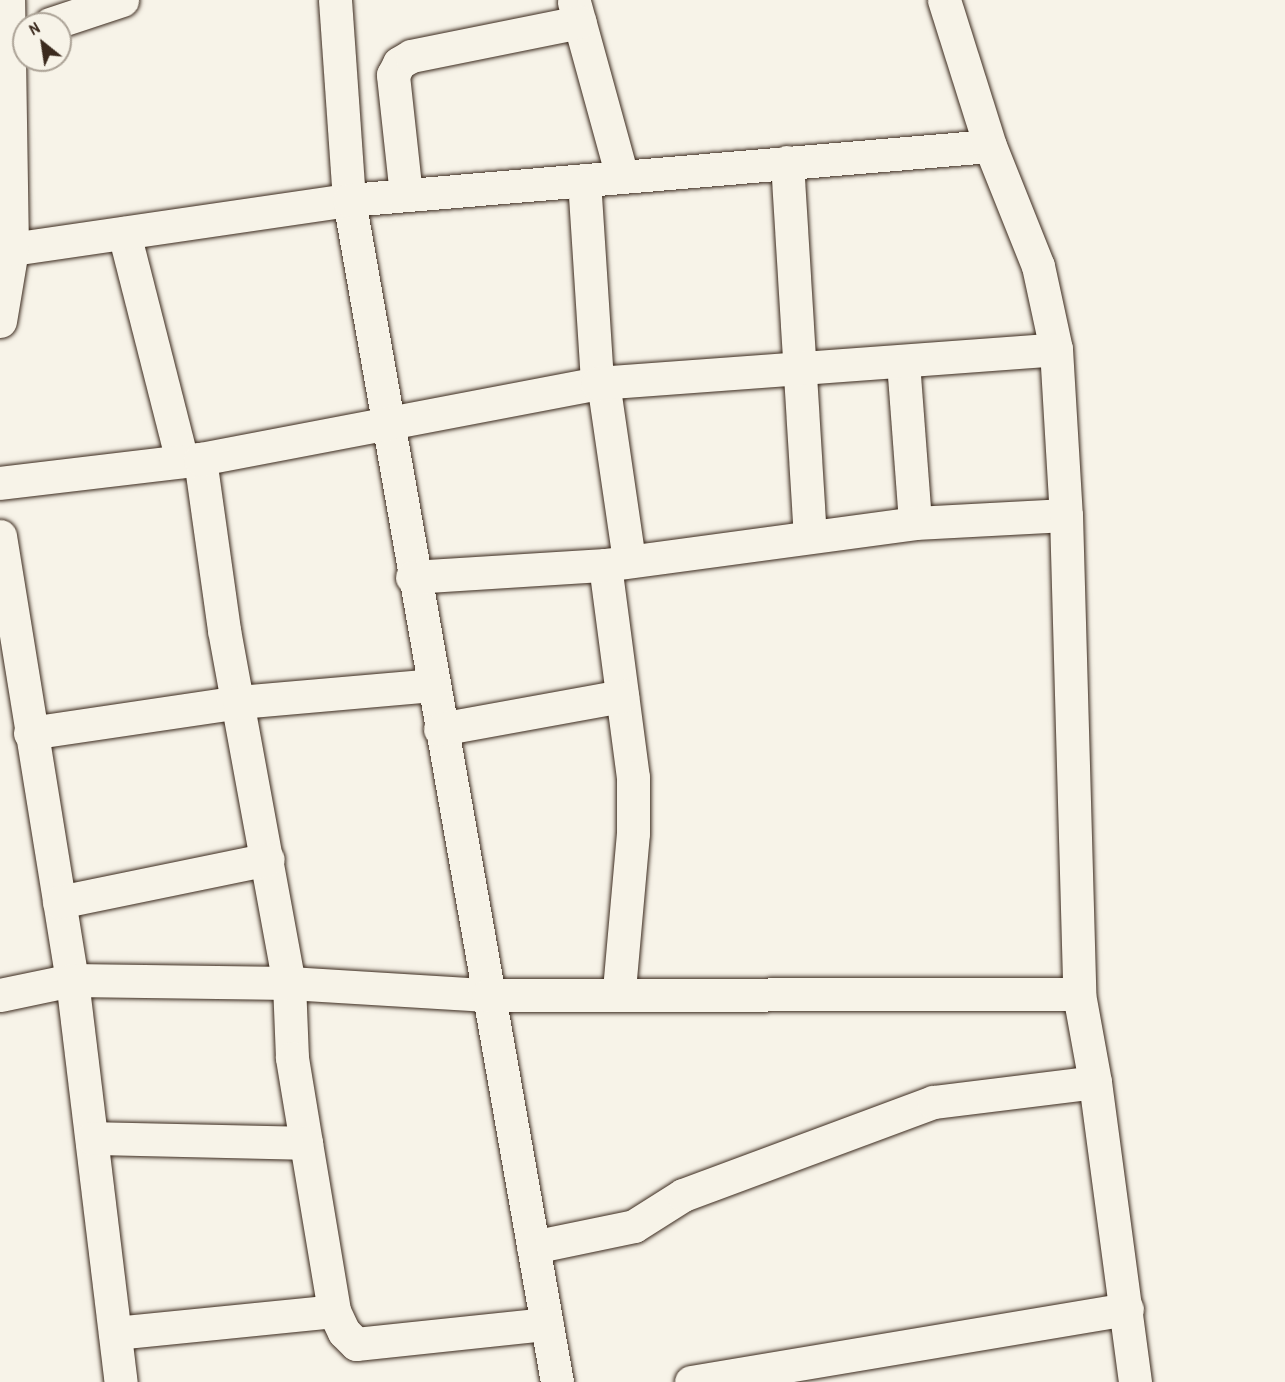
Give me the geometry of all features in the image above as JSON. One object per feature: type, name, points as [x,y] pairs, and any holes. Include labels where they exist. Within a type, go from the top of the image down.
[{"type":"street","points":[[8,0],[12,18]]},
{"type":"street","points":[[72,17],[122,0]]},
{"type":"street","points":[[335,0],[349,200],[412,577],[557,1382]]},
{"type":"street","points":[[944,0],[990,146],[1038,266],[1056,349],[1066,515],[1078,994],[1095,1082],[1136,1382]]},
{"type":"street","points":[[406,195],[393,75],[399,63],[411,56],[577,11],[622,176]]},
{"type":"street","points":[[0,321],[12,249],[5,200],[14,72]]},
{"type":"street","points":[[12,249],[349,200],[990,146]]},
{"type":"street","points":[[788,162],[810,534]]},
{"type":"street","points":[[584,180],[617,563],[622,696],[633,777],[633,833],[619,991]]},
{"type":"street","points":[[124,233],[191,460],[239,702],[289,983],[292,1058],[334,1311],[344,1332],[356,1344],[369,1346],[547,1324]]},
{"type":"street","points":[[0,483],[191,460],[387,420],[600,382],[801,366],[903,362],[1056,349]]},
{"type":"street","points":[[903,362],[915,523]]},
{"type":"street","points":[[412,577],[617,563],[810,534],[915,523],[1066,515]]},
{"type":"street","points":[[0,537],[30,733],[72,980],[122,1382]]},
{"type":"street","points":[[30,733],[239,702],[432,685]]},
{"type":"street","points":[[440,729],[622,696]]},
{"type":"street","points":[[59,902],[268,859]]},
{"type":"street","points":[[0,995],[72,980],[289,983],[488,995],[619,991],[1078,994]]},
{"type":"street","points":[[533,1247],[634,1226],[683,1195],[933,1102],[1095,1082]]},
{"type":"street","points":[[92,1138],[306,1143]]},
{"type":"street","points":[[691,1382],[1126,1309]]},
{"type":"street","points":[[115,1333],[334,1311]]}]
